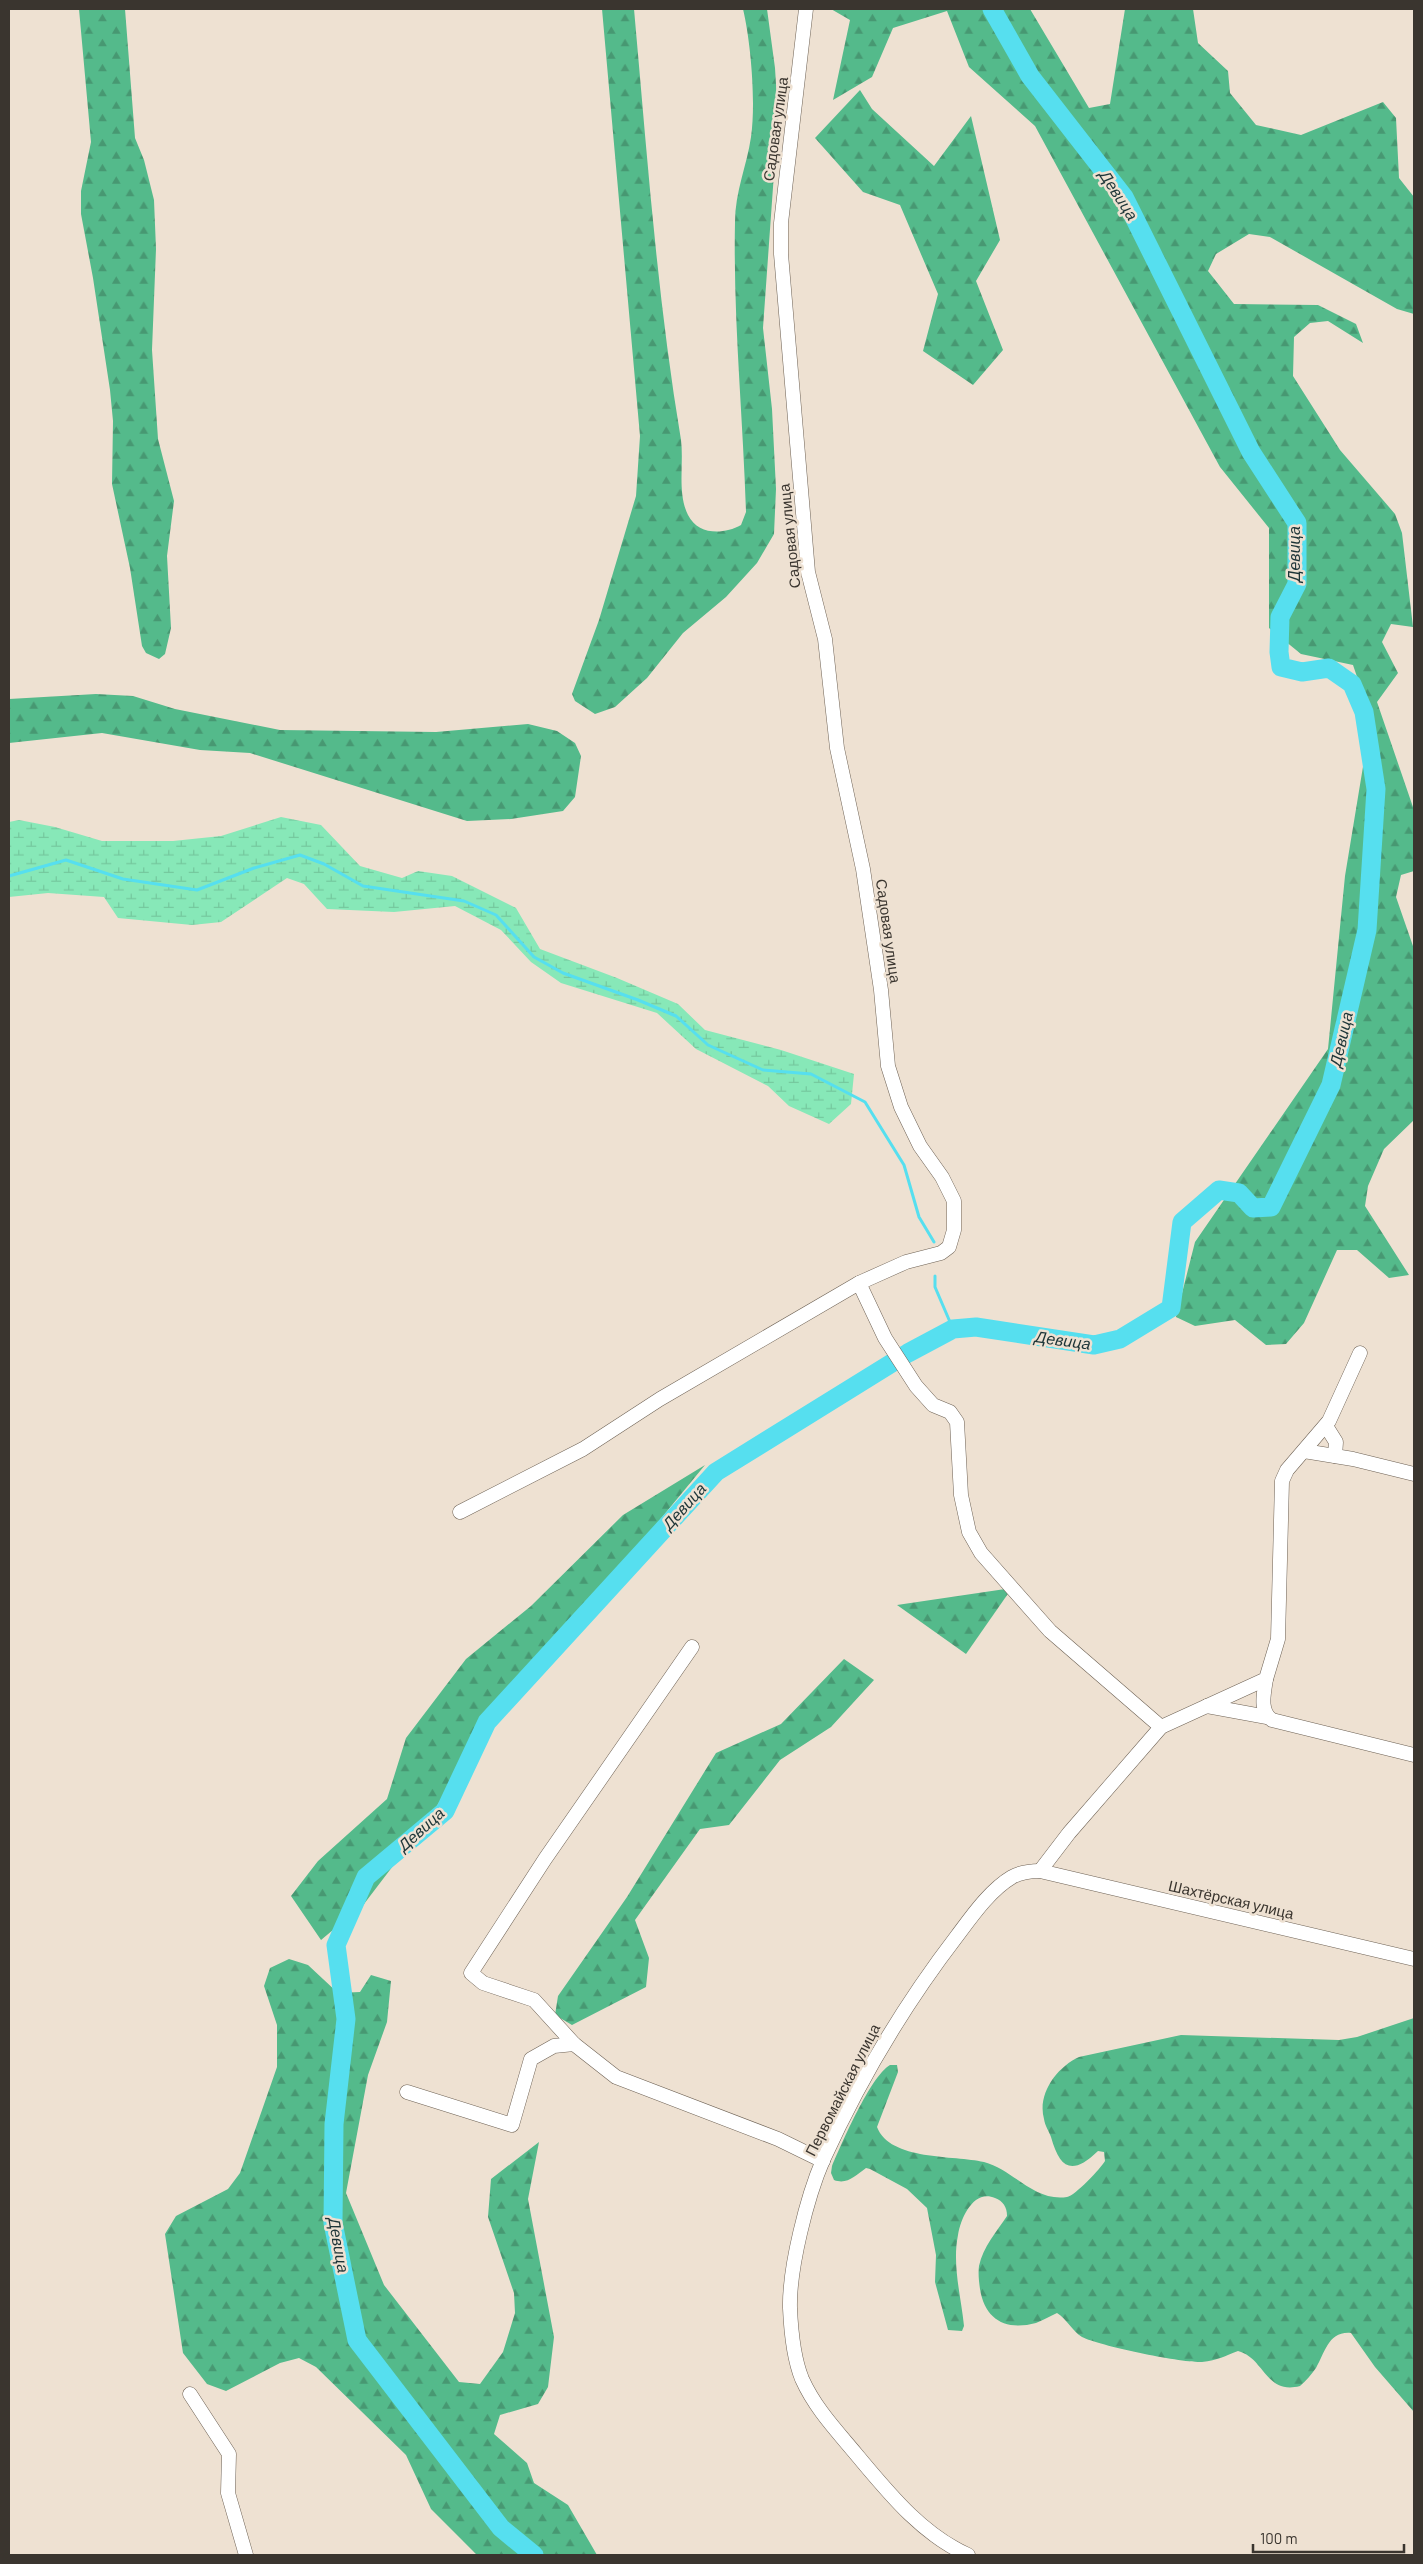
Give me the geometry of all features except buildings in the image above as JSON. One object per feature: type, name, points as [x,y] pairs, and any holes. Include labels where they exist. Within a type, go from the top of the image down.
[{"type":"street","name":"Садовая улица","points":[[460,1512],[583,1449],[660,1399],[859,1283],[906,1262],[941,1253],[949,1246],[954,1230],[954,1201],[949,1189],[920,1146],[904,1113],[888,1066],[881,990],[863,869],[837,748],[825,639],[808,572],[787,296],[781,254],[781,222],[806,9]]},
{"type":"street","points":[[859,1283],[885,1338],[916,1386],[933,1405],[950,1412],[957,1422],[961,1495],[969,1532],[981,1552],[1050,1631],[1161,1727]]},
{"type":"street","points":[[1267,1717],[1263,1703],[1266,1679],[1278,1639],[1282,1480],[1286,1470],[1326,1426],[1360,1353]]},
{"type":"street","points":[[1326,1426],[1336,1442],[1335,1456]]},
{"type":"street","points":[[1304,1452],[1335,1456],[1414,1474]]},
{"type":"street","points":[[692,1647],[471,1973],[483,1983],[534,2000],[574,2044],[616,2077],[778,2139],[823,2161]]},
{"type":"street","points":[[1040,1871],[1069,1833],[1161,1727],[1266,1679]]},
{"type":"street","points":[[1208,1706],[1267,1717],[1283,1724],[1414,1755]]},
{"type":"street","name":"Шахтёрская улица","points":[[1040,1871],[1414,1959]]},
{"type":"street","name":"Первомайская улица","points":[[968,2555],[934,2535],[892,2496],[823,2415],[802,2378],[792,2333],[790,2306],[793,2275],[801,2231],[823,2161],[888,2037],[938,1960],[970,1918],[1003,1884],[1020,1873],[1040,1871]]},
{"type":"street","points":[[407,2092],[512,2125],[531,2059],[554,2046],[574,2044]]},
{"type":"street","points":[[190,2394],[229,2454],[228,2493],[246,2555]]},
{"type":"green space","points":[[79,9],[125,9],[135,138],[144,160],[154,200],[156,249],[152,350],[158,439],[174,501],[167,556],[171,628],[165,654],[159,659],[146,653],[142,646],[130,568],[112,484],[113,421],[110,390],[81,214],[81,191],[91,142]]},
{"type":"green space","points":[[602,9],[634,9],[659,279],[682,449],[683,497],[692,522],[704,530],[719,532],[741,525],[746,512],[735,258],[736,211],[751,137],[753,90],[743,9],[767,9],[775,68],[778,117],[763,328],[772,409],[776,489],[774,534],[757,563],[726,597],[683,633],[647,678],[615,707],[595,714],[575,701],[572,694],[599,620],[636,496],[640,436]]},
{"type":"green space","points":[[831,9],[1030,9],[1089,108],[1110,104],[1125,9],[1193,9],[1198,43],[1228,71],[1230,93],[1256,125],[1301,135],[1383,102],[1396,118],[1399,178],[1414,197],[1414,314],[1397,309],[1270,237],[1249,234],[1216,254],[1208,271],[1234,304],[1318,305],[1356,324],[1363,343],[1328,321],[1310,323],[1294,337],[1293,376],[1340,450],[1395,514],[1402,533],[1413,627],[1391,624],[1382,642],[1398,673],[1377,702],[1414,810],[1414,871],[1401,875],[1396,897],[1414,949],[1414,1120],[1384,1149],[1368,1186],[1365,1206],[1409,1275],[1389,1278],[1357,1250],[1337,1250],[1304,1323],[1286,1344],[1266,1345],[1235,1320],[1195,1326],[1176,1317],[1195,1242],[1328,1049],[1345,876],[1371,718],[1353,665],[1301,654],[1269,628],[1269,528],[1220,467],[1035,126],[969,67],[947,11],[893,28],[872,77],[833,100],[850,20]]},
{"type":"green space","points":[[860,90],[872,109],[934,166],[971,116],[1000,240],[976,281],[1003,350],[973,385],[923,351],[938,294],[900,205],[863,192],[815,138]]},
{"type":"green space","points":[[96,694],[133,696],[175,709],[280,730],[436,732],[528,724],[557,731],[575,743],[581,756],[575,797],[563,811],[511,819],[467,821],[250,753],[200,750],[102,733],[9,743],[9,699]]},
{"type":"green space","points":[[281,817],[321,825],[360,866],[402,878],[418,871],[452,876],[516,908],[540,949],[617,978],[678,1004],[705,1030],[781,1050],[854,1074],[851,1104],[829,1124],[789,1106],[768,1086],[696,1049],[657,1013],[561,983],[531,962],[501,930],[455,906],[394,912],[327,909],[304,884],[287,878],[221,922],[192,925],[118,918],[104,897],[48,893],[9,897],[9,822],[19,820],[55,827],[102,841],[173,841],[221,836]]},
{"type":"green space","points":[[705,1465],[468,1753],[431,1816],[364,1904],[321,1940],[291,1896],[318,1861],[387,1799],[406,1738],[466,1659],[531,1606],[623,1515]]},
{"type":"green space","points":[[1012,1588],[966,1654],[897,1605]]},
{"type":"green space","points":[[844,1659],[874,1680],[831,1727],[780,1760],[729,1825],[700,1829],[635,1920],[649,1958],[646,1987],[572,2025],[555,2015],[558,1996],[627,1897],[716,1753],[781,1724]]},
{"type":"green space","points":[[289,1959],[308,1965],[338,1993],[360,1992],[371,1975],[391,1981],[387,2022],[368,2075],[346,2193],[384,2285],[459,2382],[480,2384],[503,2352],[515,2313],[514,2293],[488,2217],[491,2179],[539,2142],[528,2199],[554,2337],[548,2387],[538,2404],[500,2415],[494,2434],[527,2463],[534,2483],[568,2505],[597,2555],[477,2555],[431,2509],[406,2455],[316,2367],[299,2358],[280,2363],[226,2391],[207,2384],[183,2353],[165,2234],[176,2216],[228,2189],[240,2173],[277,2067],[277,2025],[264,1986],[270,1968]]},
{"type":"green space","points":[[1414,2018],[1414,2412],[1375,2367],[1351,2333],[1343,2333],[1332,2339],[1316,2368],[1306,2380],[1300,2386],[1288,2387],[1272,2381],[1254,2361],[1238,2351],[1217,2359],[1192,2362],[1160,2357],[1092,2341],[1078,2334],[1057,2313],[1036,2323],[1025,2325],[1006,2324],[999,2321],[987,2309],[983,2300],[979,2269],[984,2252],[1007,2216],[1007,2213],[1000,2201],[988,2196],[981,2197],[975,2201],[962,2220],[956,2246],[956,2269],[964,2326],[962,2331],[948,2330],[935,2282],[936,2255],[927,2208],[907,2189],[870,2169],[866,2168],[847,2181],[834,2180],[831,2173],[842,2142],[865,2096],[882,2072],[890,2065],[897,2065],[898,2072],[877,2127],[884,2138],[895,2146],[924,2155],[984,2162],[995,2166],[1044,2195],[1067,2197],[1081,2187],[1105,2161],[1104,2152],[1098,2151],[1081,2164],[1074,2166],[1063,2162],[1058,2156],[1045,2122],[1043,2100],[1046,2091],[1056,2074],[1079,2057],[1181,2035],[1339,2040],[1357,2037]]},
{"type":"waterway","name":"Девица","points":[[534,2555],[501,2528],[357,2340],[333,2223],[334,2124],[346,2019],[336,1945],[366,1877],[445,1811],[487,1722],[716,1472],[908,1353],[953,1329],[976,1327],[1094,1345],[1120,1339],[1171,1308],[1182,1222],[1219,1190],[1239,1193],[1253,1208],[1271,1207],[1331,1085],[1367,930],[1376,789],[1364,712],[1352,684],[1329,668],[1302,672],[1281,667],[1279,652],[1280,617],[1297,584],[1297,523],[1251,452],[1124,197],[1030,76],[992,9]]},
{"type":"waterway","points":[[9,876],[66,860],[123,879],[197,890],[254,868],[300,855],[324,864],[363,886],[464,901],[496,915],[534,957],[563,973],[676,1016],[708,1045],[763,1070],[811,1074],[865,1102],[904,1165],[919,1217],[934,1242]]},
{"type":"waterway","points":[[935,1276],[935,1287],[953,1329]]}]
